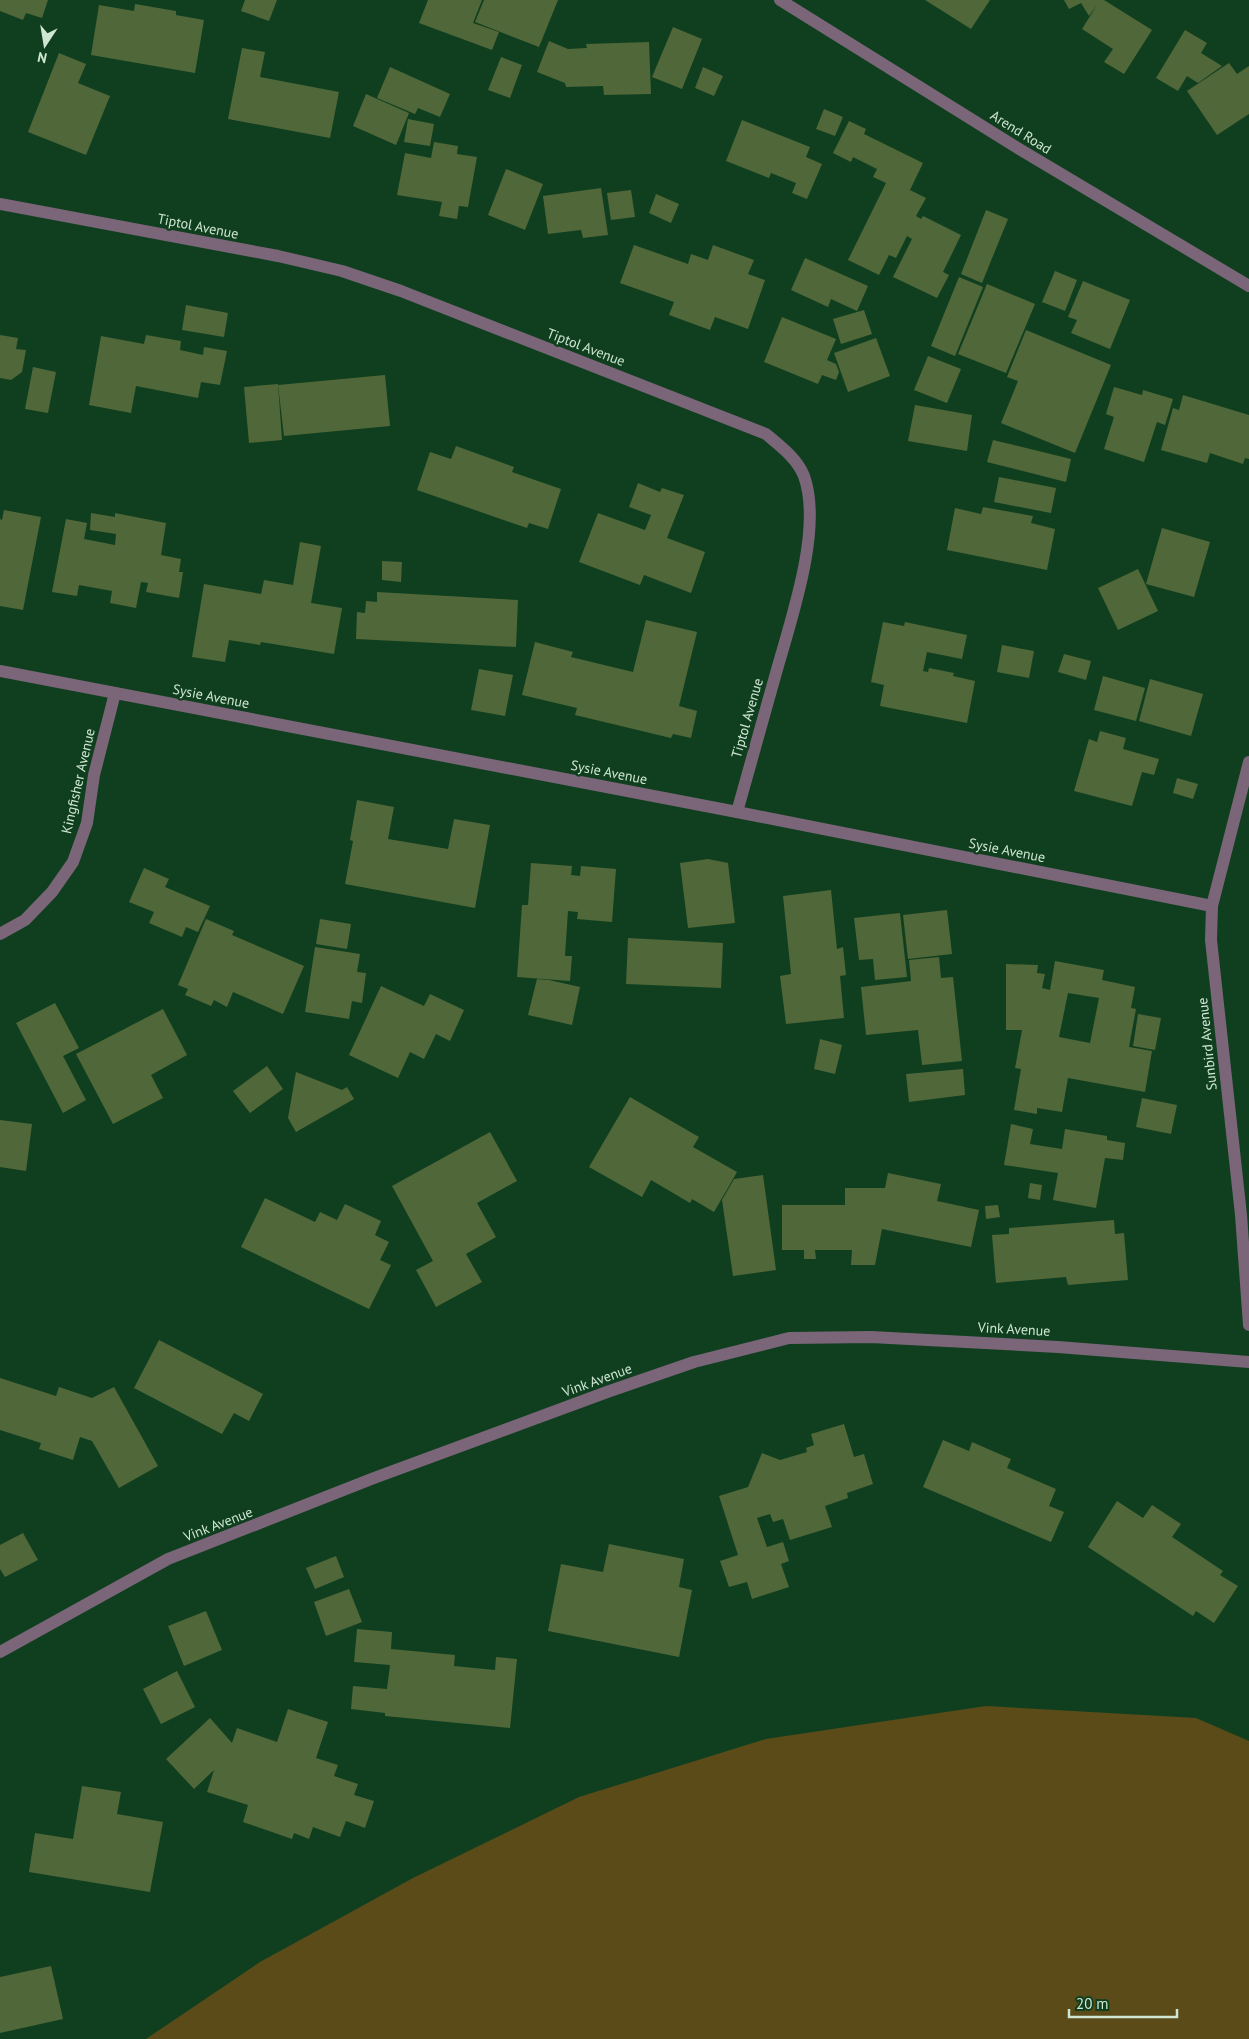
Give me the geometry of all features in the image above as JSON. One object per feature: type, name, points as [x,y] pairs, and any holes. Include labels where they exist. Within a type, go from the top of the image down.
[{"type":"street","name":"Arend Road","points":[[780,0],[1016,147],[1249,286]]},
{"type":"street","name":"Tiptol Avenue","points":[[0,204],[278,256],[342,271],[410,294],[766,434],[790,454],[803,475],[810,506],[808,542],[792,616],[737,812]]},
{"type":"street","name":"Sysie Avenue","points":[[0,671],[737,812],[1212,906]]},
{"type":"street","name":"Kingfisher Avenue","points":[[0,934],[25,920],[52,892],[73,862],[87,823],[94,776],[115,693]]},
{"type":"street","name":"Sunbird Avenue","points":[[1249,762],[1212,906],[1211,940],[1241,1215],[1249,1326]]},
{"type":"street","name":"Vink Avenue","points":[[0,1652],[177,1556],[374,1478],[608,1392],[694,1362],[790,1338],[871,1337],[1058,1347],[1249,1362]]},
{"type":"shaded area","points":[[986,1706],[1196,1718],[1249,1741],[1249,2039],[146,2039],[260,1962],[413,1878],[579,1797],[766,1739]]},
{"type":"building","points":[[0,0],[48,0],[42,18],[26,13],[23,20],[0,11]]},
{"type":"building","points":[[245,0],[277,0],[269,21],[241,11]]},
{"type":"building","points":[[428,0],[482,0],[473,23],[499,32],[492,50],[419,23]]},
{"type":"building","points":[[484,0],[558,0],[539,47],[475,22]]},
{"type":"building","points":[[925,0],[990,0],[971,29]]},
{"type":"building","points":[[1064,0],[1104,0],[1152,30],[1124,74],[1104,62],[1113,49],[1082,29],[1097,5],[1089,16],[1081,3],[1069,9]]},
{"type":"building","points":[[135,4],[176,11],[176,15],[204,20],[195,73],[91,55],[99,5],[134,11]]},
{"type":"building","points":[[673,27],[702,39],[682,89],[652,77]]},
{"type":"building","points":[[1185,30],[1207,43],[1201,53],[1222,66],[1198,83],[1187,76],[1178,91],[1156,78]]},
{"type":"building","points":[[549,41],[568,49],[587,48],[586,44],[649,42],[651,94],[604,95],[603,86],[566,87],[565,83],[537,72]]},
{"type":"building","points":[[242,48],[265,52],[260,77],[339,92],[330,138],[228,119]]},
{"type":"building","points":[[59,53],[86,64],[78,83],[110,96],[86,155],[28,132]]},
{"type":"building","points":[[501,57],[522,65],[510,98],[488,90]]},
{"type":"building","points":[[1229,63],[1237,74],[1249,66],[1249,114],[1217,135],[1187,91]]},
{"type":"building","points":[[390,67],[450,94],[440,117],[418,108],[415,114],[377,98]]},
{"type":"building","points":[[703,67],[723,76],[714,96],[695,88]]},
{"type":"building","points":[[366,94],[409,113],[396,145],[353,126]]},
{"type":"building","points":[[824,109],[843,117],[835,136],[816,129]]},
{"type":"building","points":[[408,119],[434,124],[430,146],[404,142]]},
{"type":"building","points":[[742,120],[810,147],[806,157],[822,164],[807,199],[792,193],[796,183],[771,173],[769,178],[726,161]]},
{"type":"building","points":[[849,121],[866,129],[864,134],[923,163],[910,190],[926,198],[916,216],[921,219],[923,216],[961,235],[943,272],[949,275],[937,298],[893,277],[912,239],[907,236],[896,258],[889,255],[879,275],[848,260],[886,183],[873,177],[877,169],[853,157],[851,162],[833,153]]},
{"type":"building","points":[[434,142],[458,146],[457,154],[477,157],[468,207],[459,206],[457,219],[439,216],[442,202],[397,195],[405,153],[431,158]]},
{"type":"building","points":[[506,169],[543,184],[525,230],[488,215]]},
{"type":"building","points":[[601,188],[608,235],[583,238],[581,230],[548,234],[543,196]]},
{"type":"building","points":[[631,190],[635,217],[611,220],[607,193]]},
{"type":"building","points":[[656,194],[679,204],[671,223],[649,213]]},
{"type":"building","points":[[986,210],[1008,219],[982,283],[961,274]]},
{"type":"building","points":[[634,245],[688,264],[691,254],[708,260],[713,245],[754,260],[748,274],[765,280],[748,329],[715,317],[710,330],[669,315],[674,302],[620,283]]},
{"type":"building","points":[[805,258],[868,286],[857,311],[831,299],[828,307],[791,290]]},
{"type":"building","points":[[1055,271],[1077,280],[1065,311],[1042,302]]},
{"type":"building","points":[[959,277],[983,287],[955,356],[931,346]]},
{"type":"building","points":[[1083,281],[1130,300],[1110,349],[1071,333],[1077,320],[1068,317]]},
{"type":"building","points":[[987,284],[1035,304],[1006,373],[958,354]]},
{"type":"building","points":[[186,305],[228,313],[224,337],[182,330]]},
{"type":"building","points":[[864,310],[872,334],[841,344],[833,319]]},
{"type":"building","points":[[782,317],[836,339],[827,360],[836,364],[839,372],[836,380],[822,375],[818,384],[764,362]]},
{"type":"building","points":[[1026,330],[1111,365],[1075,453],[1001,423],[1018,381],[1007,377]]},
{"type":"building","points":[[0,335],[18,338],[16,349],[26,350],[22,372],[11,380],[0,378]]},
{"type":"building","points":[[146,335],[181,341],[180,350],[203,355],[204,347],[227,351],[220,385],[201,382],[198,398],[136,386],[131,413],[89,405],[101,336],[144,344]]},
{"type":"building","points":[[876,338],[890,376],[848,392],[834,353]]},
{"type":"building","points":[[928,356],[961,369],[947,403],[914,390]]},
{"type":"building","points":[[33,367],[56,372],[48,413],[25,409]]},
{"type":"building","points":[[385,375],[390,426],[284,436],[278,385]]},
{"type":"building","points":[[278,384],[282,440],[249,443],[244,387]]},
{"type":"building","points":[[1114,387],[1142,395],[1143,390],[1173,399],[1165,425],[1157,422],[1144,462],[1104,449],[1114,417],[1106,414]]},
{"type":"building","points":[[1183,395],[1249,415],[1249,459],[1245,458],[1243,464],[1210,453],[1207,463],[1161,450],[1173,408],[1179,410]]},
{"type":"building","points":[[915,405],[972,415],[967,451],[908,441]]},
{"type":"building","points":[[993,440],[1071,459],[1066,482],[987,462]]},
{"type":"building","points":[[456,446],[514,467],[512,472],[561,489],[548,529],[529,523],[527,528],[417,490],[430,452],[451,459]]},
{"type":"building","points":[[999,477],[1056,488],[1051,513],[994,502]]},
{"type":"building","points":[[638,483],[660,492],[662,488],[684,495],[667,538],[705,552],[691,593],[644,575],[640,585],[579,562],[598,513],[645,530],[651,515],[629,507]]},
{"type":"building","points":[[983,507],[1033,516],[1031,523],[1055,529],[1047,570],[947,550],[955,508],[981,514]]},
{"type":"building","points":[[4,510],[41,517],[23,610],[0,606],[0,519],[2,520]]},
{"type":"building","points":[[91,513],[115,517],[115,513],[166,523],[161,555],[181,559],[179,572],[183,572],[179,598],[146,592],[148,583],[141,582],[136,608],[110,603],[112,591],[79,585],[77,596],[52,592],[66,519],[87,523],[84,539],[115,545],[116,534],[90,530]]},
{"type":"building","points":[[1162,528],[1210,542],[1194,597],[1146,584]]},
{"type":"building","points":[[300,542],[321,546],[311,603],[342,608],[334,654],[261,642],[260,645],[229,640],[225,662],[192,657],[204,584],[261,594],[264,580],[293,585]]},
{"type":"building","points":[[382,561],[402,562],[401,582],[382,580]]},
{"type":"building","points":[[1138,569],[1158,611],[1118,630],[1098,588]]},
{"type":"building","points":[[377,592],[518,600],[516,647],[356,639],[357,612],[365,613],[366,601],[377,602]]},
{"type":"building","points":[[646,620],[697,632],[679,706],[697,711],[691,738],[673,734],[671,738],[575,715],[577,708],[522,695],[535,642],[573,652],[571,657],[633,672]]},
{"type":"building","points":[[883,622],[904,626],[905,622],[967,635],[962,659],[927,652],[923,671],[928,672],[929,668],[954,673],[953,676],[975,681],[967,723],[880,706],[884,685],[871,682]]},
{"type":"building","points":[[1002,645],[1034,651],[1029,678],[997,672]]},
{"type":"building","points":[[1064,654],[1091,661],[1086,680],[1058,672]]},
{"type":"building","points":[[479,669],[513,675],[505,716],[471,710]]},
{"type":"building","points":[[1103,676],[1145,688],[1136,721],[1094,710]]},
{"type":"building","points":[[1150,679],[1203,694],[1191,736],[1139,721]]},
{"type":"building","points":[[1100,731],[1126,738],[1123,749],[1159,759],[1154,775],[1142,772],[1132,806],[1074,791],[1089,739],[1097,742]]},
{"type":"building","points":[[1177,778],[1198,784],[1193,799],[1173,793]]},
{"type":"building","points":[[357,800],[394,807],[388,839],[448,849],[454,819],[490,825],[475,908],[345,884],[353,841],[350,840]]},
{"type":"building","points":[[708,859],[728,863],[735,923],[688,928],[680,863]]},
{"type":"building","points":[[531,863],[572,866],[571,875],[580,876],[581,866],[616,869],[612,922],[577,919],[578,912],[568,911],[565,956],[572,956],[570,981],[517,977],[522,905],[528,905]]},
{"type":"building","points":[[144,868],[169,879],[165,887],[210,906],[198,932],[186,927],[182,937],[149,923],[154,912],[129,902]]},
{"type":"building","points":[[831,890],[837,949],[843,947],[846,975],[840,976],[844,1018],[786,1024],[780,976],[791,974],[783,896]]},
{"type":"building","points":[[947,910],[952,954],[908,959],[903,915]]},
{"type":"building","points":[[900,913],[907,977],[875,980],[873,959],[859,960],[854,918]]},
{"type":"building","points":[[206,919],[234,931],[232,935],[304,966],[283,1014],[233,992],[227,1007],[214,1000],[211,1006],[185,995],[188,989],[178,985]]},
{"type":"building","points":[[320,919],[351,924],[347,949],[316,944]]},
{"type":"building","points":[[628,938],[723,943],[721,988],[626,984]]},
{"type":"building","points":[[315,947],[360,954],[357,972],[366,973],[362,1003],[352,1001],[349,1019],[305,1012]]},
{"type":"building","points":[[939,957],[941,978],[953,977],[962,1061],[922,1065],[918,1030],[866,1035],[861,987],[911,981],[909,960]]},
{"type":"building","points":[[1055,961],[1104,970],[1102,980],[1135,987],[1131,1008],[1136,1009],[1129,1047],[1152,1051],[1145,1092],[1068,1078],[1062,1112],[1037,1108],[1037,1114],[1014,1110],[1021,1069],[1015,1068],[1022,1030],[1006,1030],[1006,964],[1038,965],[1037,973],[1045,974],[1042,988],[1050,990]],"holes":[[[1068,993],[1099,998],[1090,1043],[1059,1037]]]},
{"type":"building","points":[[537,979],[580,987],[572,1025],[528,1015]]},
{"type":"building","points":[[381,986],[424,1006],[430,994],[464,1010],[450,1041],[436,1034],[424,1059],[410,1052],[398,1078],[349,1055]]},
{"type":"building","points":[[55,1003],[79,1048],[63,1056],[86,1100],[63,1113],[16,1023]]},
{"type":"building","points":[[163,1009],[187,1055],[151,1075],[163,1098],[113,1124],[76,1054]]},
{"type":"building","points":[[1138,1014],[1161,1018],[1155,1050],[1133,1046]]},
{"type":"building","points":[[820,1039],[842,1045],[835,1074],[814,1069]]},
{"type":"building","points":[[267,1066],[283,1089],[250,1113],[233,1091]]},
{"type":"building","points":[[963,1069],[965,1095],[909,1102],[906,1074]]},
{"type":"building","points":[[296,1072],[342,1090],[347,1087],[354,1099],[296,1132],[288,1118]]},
{"type":"building","points":[[630,1097],[699,1137],[693,1147],[737,1172],[714,1212],[692,1199],[690,1203],[651,1180],[642,1197],[589,1167]]},
{"type":"building","points":[[1142,1098],[1177,1105],[1171,1134],[1136,1127]]},
{"type":"building","points":[[0,1120],[32,1124],[26,1171],[0,1167]]},
{"type":"building","points":[[1011,1124],[1033,1129],[1030,1144],[1062,1149],[1065,1129],[1107,1136],[1107,1140],[1125,1143],[1123,1160],[1105,1158],[1096,1208],[1053,1200],[1058,1173],[1004,1165]]},
{"type":"building","points":[[490,1132],[517,1181],[477,1203],[496,1237],[466,1254],[482,1282],[436,1307],[416,1270],[433,1261],[392,1186]]},
{"type":"building","points":[[888,1173],[941,1184],[937,1201],[979,1210],[971,1247],[882,1229],[875,1265],[851,1265],[852,1250],[815,1250],[816,1259],[804,1259],[804,1250],[782,1250],[782,1205],[845,1205],[845,1188],[885,1188]]},
{"type":"building","points":[[763,1175],[776,1270],[733,1276],[722,1200],[734,1179]]},
{"type":"building","points":[[1030,1183],[1042,1185],[1040,1200],[1028,1198]]},
{"type":"building","points":[[265,1198],[315,1222],[320,1212],[337,1220],[345,1204],[381,1221],[375,1235],[389,1242],[380,1260],[391,1265],[369,1309],[241,1247]]},
{"type":"building","points":[[998,1205],[1000,1217],[986,1219],[985,1206]]},
{"type":"building","points":[[1114,1220],[1115,1234],[1124,1233],[1128,1280],[1068,1285],[1066,1277],[996,1283],[992,1235],[1009,1234],[1009,1228]]},
{"type":"building","points":[[159,1340],[263,1394],[249,1421],[234,1413],[222,1434],[134,1388]]},
{"type":"building","points":[[0,1378],[56,1396],[59,1387],[92,1398],[114,1387],[158,1466],[119,1488],[92,1441],[80,1437],[73,1460],[39,1449],[41,1443],[0,1430]]},
{"type":"building","points":[[844,1424],[854,1457],[864,1454],[873,1484],[847,1493],[848,1498],[825,1506],[832,1527],[790,1540],[783,1519],[773,1522],[770,1514],[757,1518],[767,1547],[783,1542],[789,1561],[781,1564],[789,1587],[752,1599],[747,1582],[729,1587],[720,1561],[738,1555],[719,1496],[748,1487],[762,1453],[780,1460],[807,1452],[806,1448],[814,1445],[811,1434]]},
{"type":"building","points":[[943,1440],[969,1451],[972,1442],[1011,1459],[1007,1468],[1056,1489],[1049,1506],[1064,1512],[1051,1542],[923,1487]]},
{"type":"building","points":[[1117,1501],[1143,1518],[1152,1505],[1181,1524],[1172,1537],[1223,1571],[1220,1575],[1238,1586],[1214,1623],[1196,1611],[1193,1616],[1088,1547]]},
{"type":"building","points":[[23,1533],[38,1560],[5,1577],[0,1569],[0,1545]]},
{"type":"building","points":[[609,1544],[684,1559],[679,1587],[692,1590],[679,1657],[548,1631],[561,1564],[603,1572]]},
{"type":"building","points":[[336,1556],[344,1577],[315,1589],[306,1568]]},
{"type":"building","points":[[349,1589],[362,1622],[326,1636],[314,1602]]},
{"type":"building","points":[[206,1611],[222,1650],[184,1666],[168,1626]]},
{"type":"building","points":[[357,1629],[392,1632],[391,1649],[455,1655],[454,1666],[495,1670],[496,1657],[517,1659],[510,1728],[385,1716],[385,1713],[351,1709],[353,1686],[387,1689],[390,1665],[354,1662]]},
{"type":"building","points":[[177,1671],[195,1707],[161,1724],[143,1689]]},
{"type":"building","points":[[288,1709],[328,1722],[316,1758],[338,1765],[334,1776],[358,1784],[354,1795],[374,1801],[365,1828],[346,1821],[340,1837],[313,1827],[309,1839],[294,1833],[292,1839],[243,1822],[248,1805],[207,1792],[214,1770],[194,1789],[166,1759],[210,1718],[232,1743],[237,1728],[277,1742]]},
{"type":"building","points":[[82,1786],[121,1792],[117,1814],[163,1822],[150,1892],[29,1872],[35,1833],[73,1839]]},
{"type":"building","points":[[51,1966],[63,2019],[0,2033],[0,1977]]}]
